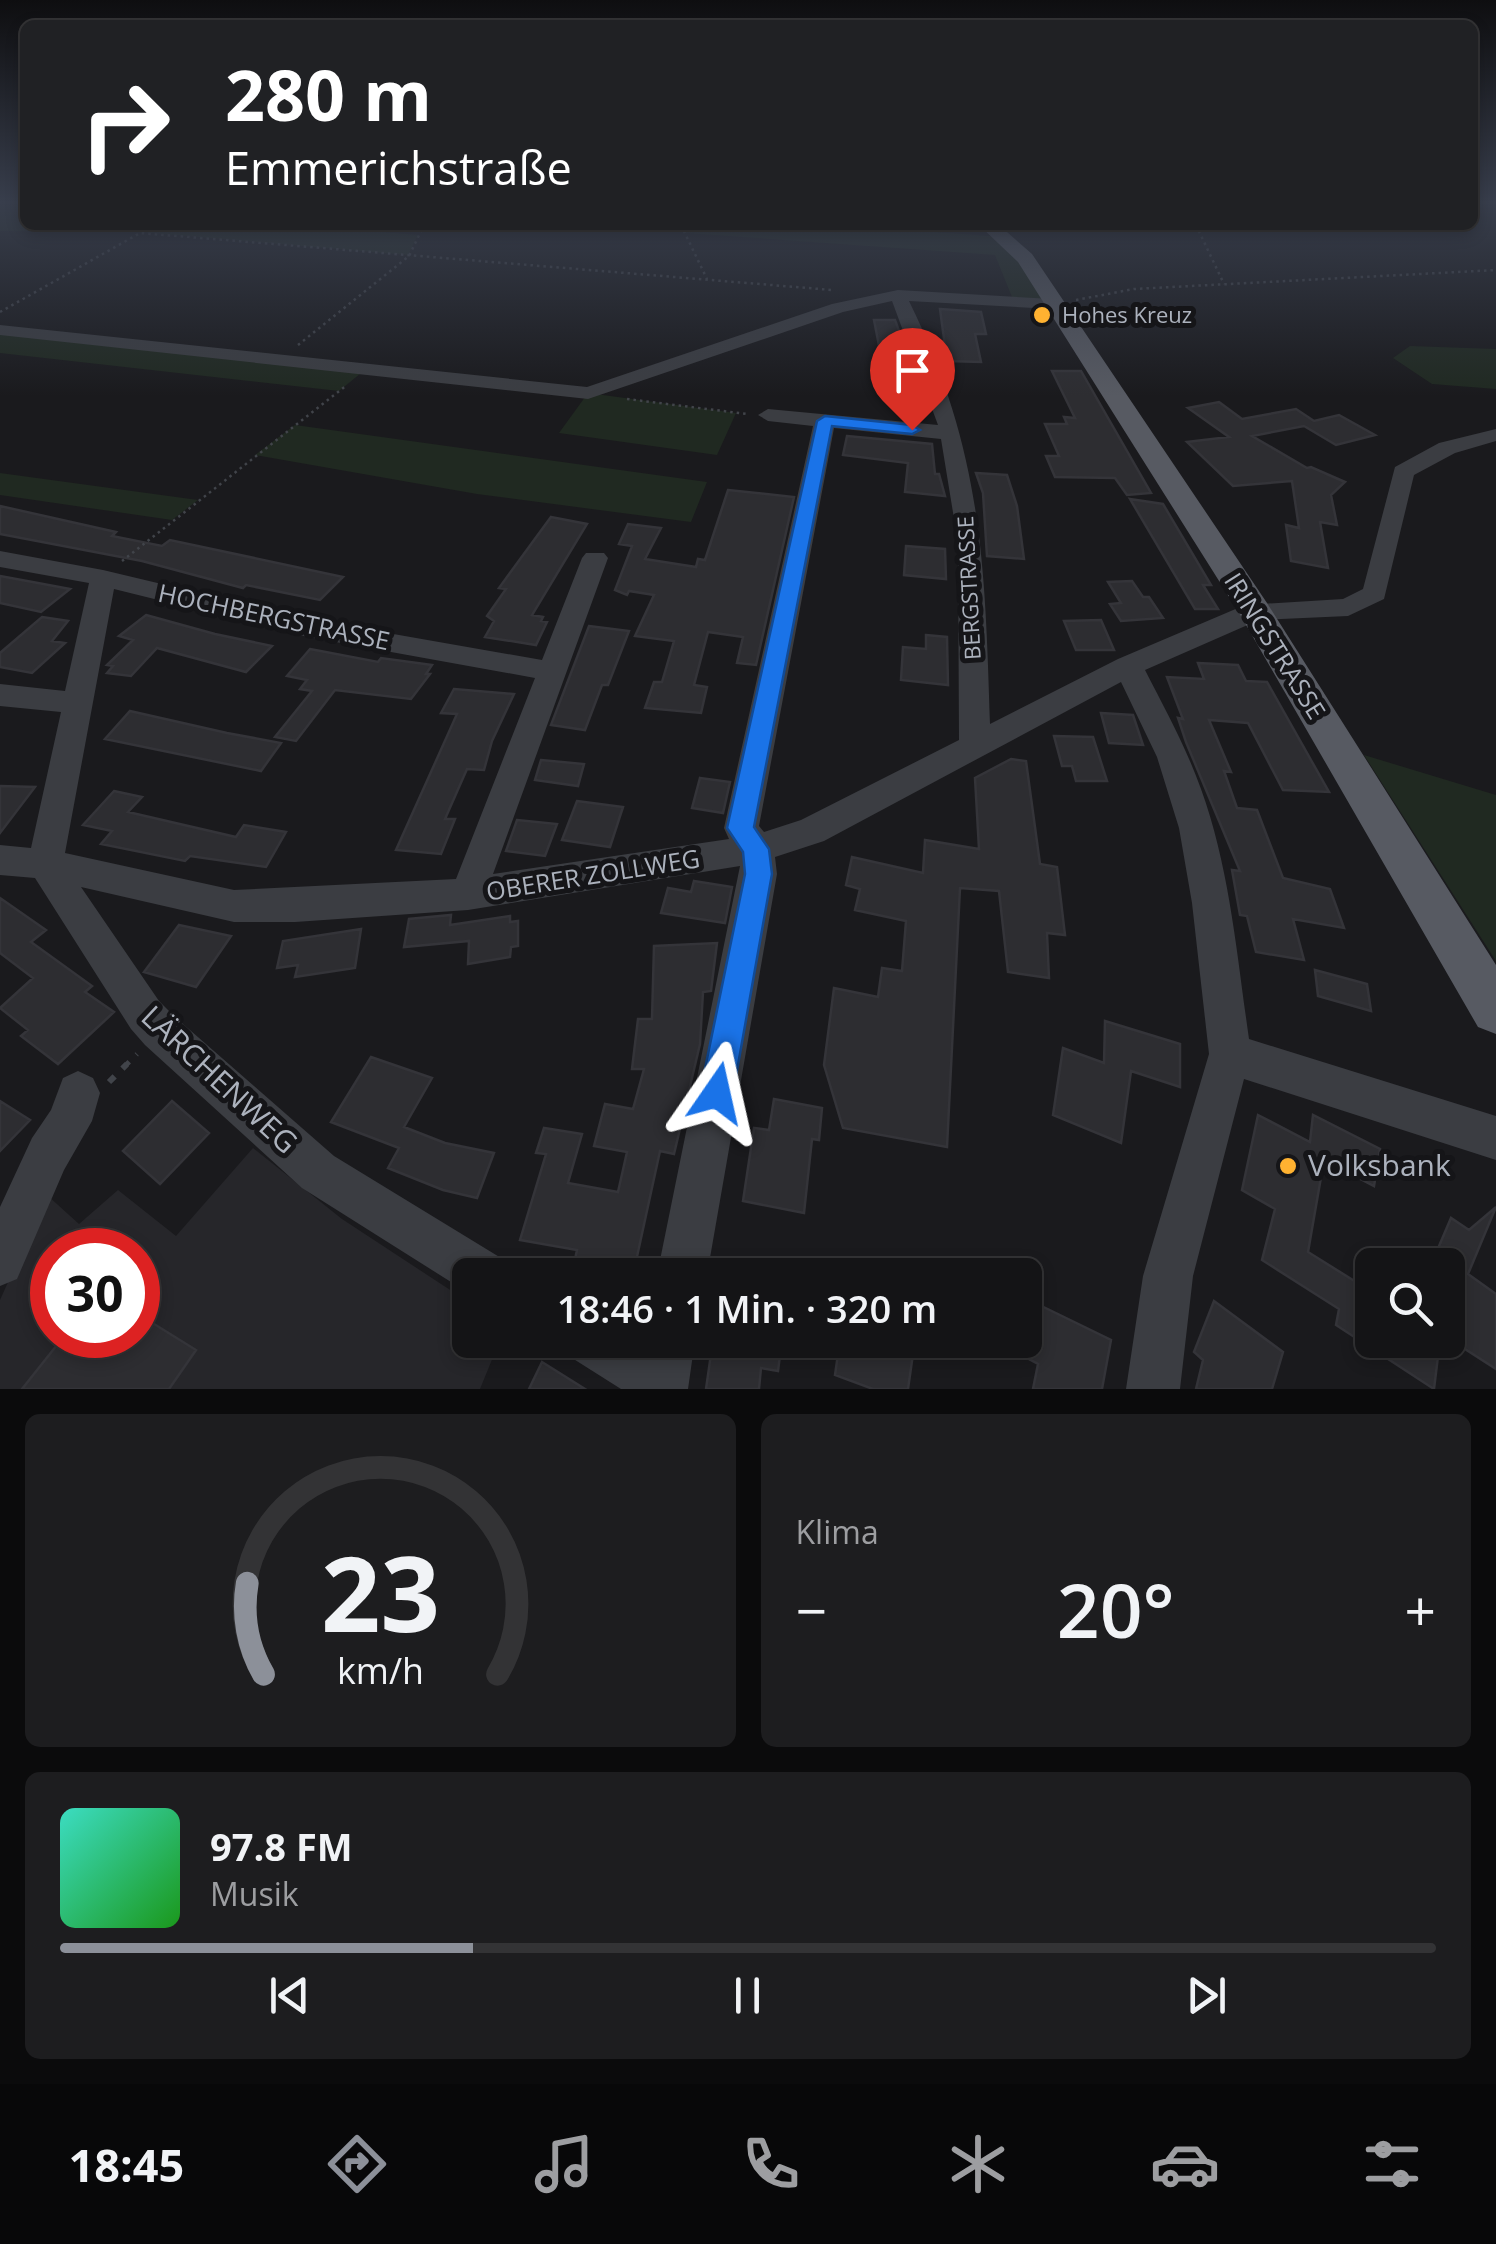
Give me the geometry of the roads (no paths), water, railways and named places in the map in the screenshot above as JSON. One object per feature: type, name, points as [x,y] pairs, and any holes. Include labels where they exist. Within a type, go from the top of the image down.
[{"type":"main road","name":"IRINGSTRASSE","points":[[1029,266],[1255,611],[1496,1010]]},
{"type":"street","points":[[0,330],[588,393],[838,308],[898,295],[1047,297]]},
{"type":"street","name":"BERGSTRASSE","points":[[898,295],[926,351],[961,479],[972,586],[976,746]]},
{"type":"street","points":[[768,416],[950,433]]},
{"type":"street","points":[[685,1258],[759,874],[756,849],[740,828],[825,421]]},
{"type":"street","points":[[1255,611],[1348,606],[1375,593],[1403,472],[1452,445],[1496,436]]},
{"type":"street","points":[[468,894],[549,671],[595,558]]},
{"type":"street","name":"HOCHBERGSTRASSE","points":[[0,559],[103,578],[308,628],[549,671]]},
{"type":"street","points":[[46,864],[103,578]]},
{"type":"street","name":"OBERER ZOLLWEG","points":[[0,860],[46,864],[234,906],[468,894],[756,849],[812,832],[1128,666],[1255,611]]},
{"type":"street","points":[[1128,666],[1174,758],[1198,844],[1212,912],[1230,1054],[1168,1276],[1153,1389]]},
{"type":"street","points":[[0,694],[78,703]]},
{"type":"street","name":"LÄRCHENWEG","points":[[46,864],[146,1015],[160,1030],[318,1172],[457,1258]]},
{"type":"street","points":[[1230,1054],[1496,1138]]},
{"type":"street","points":[[0,1262],[48,1154],[94,1088]]},
{"type":"street","points":[[633,1358],[664,1371]]},
{"type":"place","name":"Hohes Kreuz","points":[[1042,315]]},
{"type":"place","name":"Volksbank","points":[[1288,1166]]}]
